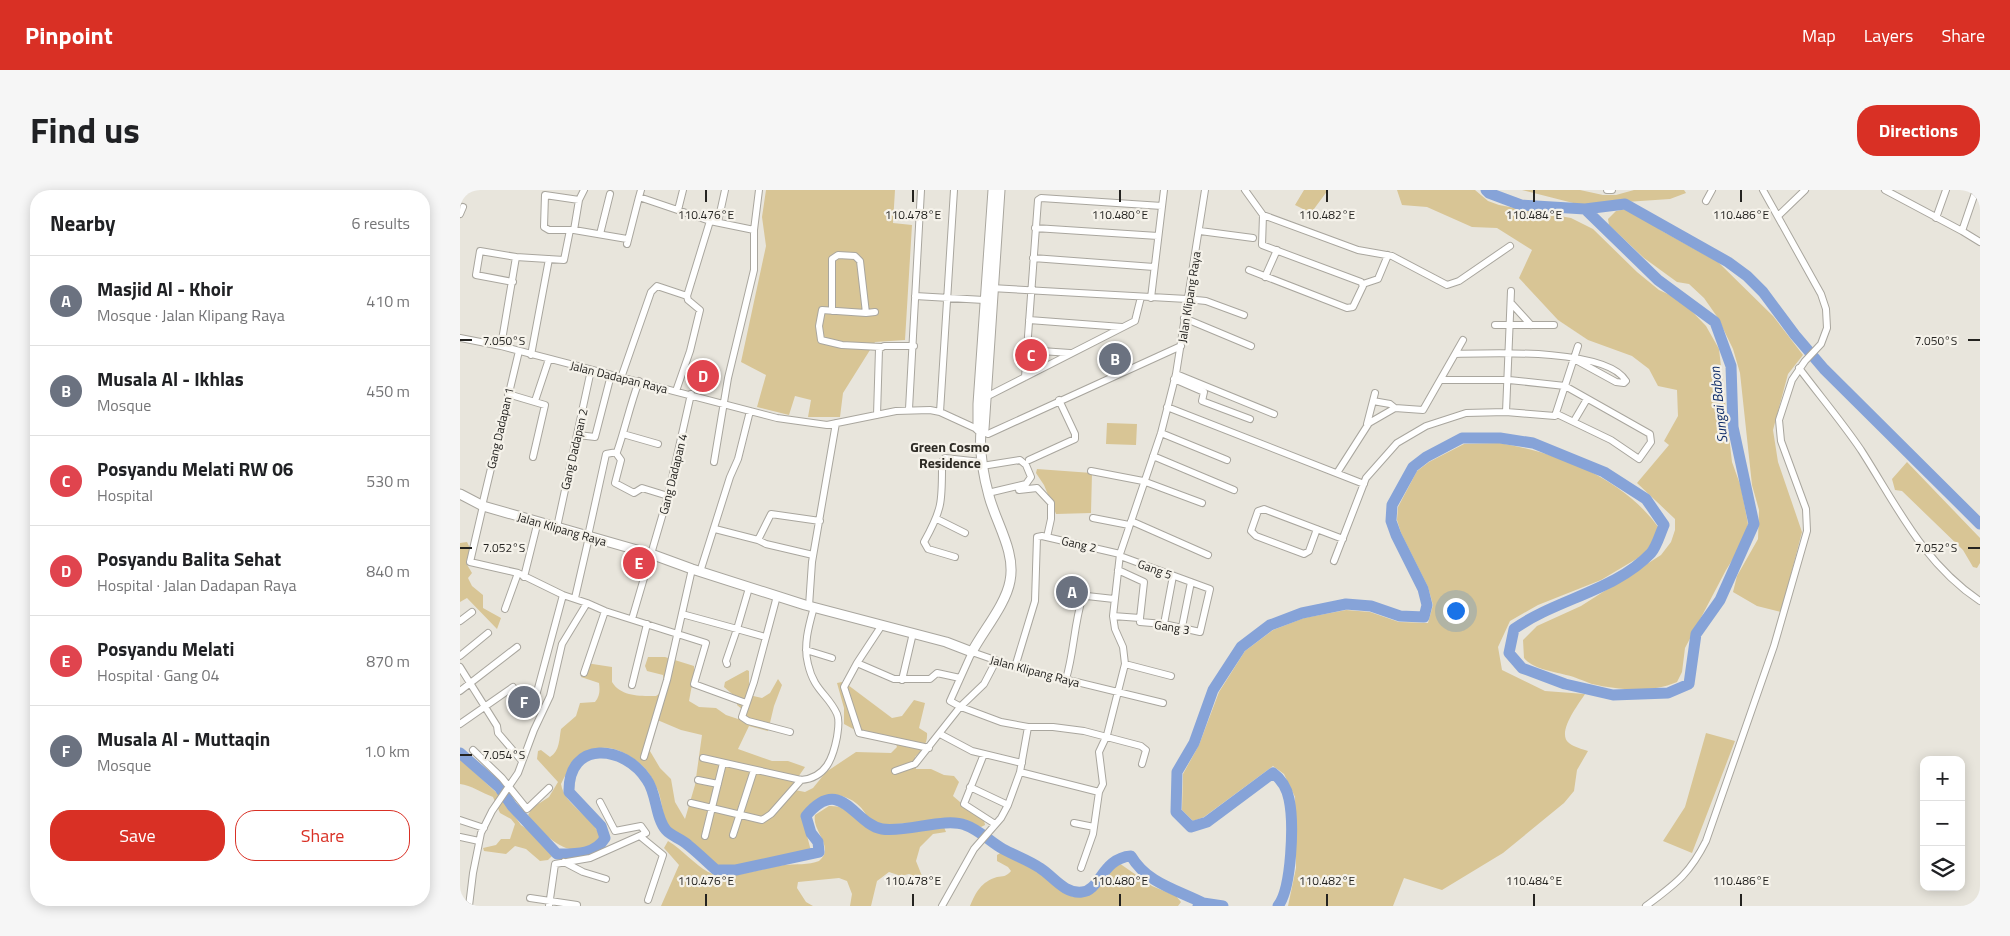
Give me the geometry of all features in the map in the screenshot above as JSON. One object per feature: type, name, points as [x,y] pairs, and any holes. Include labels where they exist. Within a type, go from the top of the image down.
[{"type":"main road","points":[[980,431],[984,429],[986,397],[983,380],[984,300],[990,288],[993,190]]},
{"type":"main road","points":[[972,652],[1001,604],[1011,580],[1008,549],[988,495],[981,464],[980,431],[978,429],[978,412],[983,380],[1000,190]]},
{"type":"main road","name":"Jalan Klipang Raya","points":[[460,494],[482,506],[651,554],[696,571],[811,607],[946,642],[972,652]]},
{"type":"street","points":[[513,282],[476,276],[480,251],[516,257],[564,260],[579,200],[584,190]]},
{"type":"street","points":[[579,200],[545,192],[544,227],[549,230],[572,230],[600,234],[627,241],[641,190]]},
{"type":"street","points":[[678,210],[683,190]]},
{"type":"street","points":[[687,296],[725,190]]},
{"type":"street","points":[[714,462],[724,403],[754,270],[754,230],[759,190]]},
{"type":"street","points":[[909,409],[914,346],[920,190]]},
{"type":"street","points":[[940,412],[954,190],[948,190]]},
{"type":"street","points":[[1151,298],[1164,190]]},
{"type":"street","name":"Jalan Klipang Raya","points":[[972,652],[1015,667],[1118,693],[1125,664],[1124,647],[1115,629],[1113,616],[1120,555],[1161,433],[1175,377],[1200,231],[1205,190]]},
{"type":"street","points":[[1245,190],[1263,215],[1358,250],[1388,256],[1450,285],[1510,246]]},
{"type":"street","points":[[1607,190],[1612,190]]},
{"type":"street","points":[[1706,200],[1712,190]]},
{"type":"street","points":[[1646,906],[1683,878],[1706,841],[1774,646],[1807,531],[1806,509],[1781,440],[1779,420],[1792,380],[1804,361],[1821,344],[1827,328],[1824,304],[1763,190]]},
{"type":"street","points":[[1778,216],[1805,190]]},
{"type":"street","points":[[1886,190],[1980,242]]},
{"type":"street","points":[[1936,218],[1946,190]]},
{"type":"street","points":[[1962,231],[1976,190]]},
{"type":"street","points":[[600,234],[610,194]]},
{"type":"street","points":[[639,198],[714,221],[754,230]]},
{"type":"street","points":[[1025,377],[1037,201],[1041,198],[1162,206]]},
{"type":"street","points":[[460,214],[463,207]]},
{"type":"street","points":[[1263,215],[1261,244],[1363,284],[1378,279],[1388,256]]},
{"type":"street","points":[[1035,228],[1158,236]]},
{"type":"street","points":[[1200,231],[1253,238]]},
{"type":"street","points":[[1266,277],[1277,250]]},
{"type":"street","points":[[832,311],[832,259],[838,255],[855,256],[860,261],[866,313]]},
{"type":"street","points":[[501,346],[516,257]]},
{"type":"street","points":[[1033,258],[1154,267]]},
{"type":"street","points":[[531,355],[549,259]]},
{"type":"street","points":[[1249,270],[1347,308],[1353,307],[1363,284]]},
{"type":"street","points":[[621,378],[654,288],[657,286],[687,296],[688,300],[698,307],[700,313],[690,351],[676,391]]},
{"type":"street","points":[[990,288],[1031,288],[1206,301],[1244,315]]},
{"type":"street","points":[[1506,412],[1509,380],[1511,291]]},
{"type":"street","points":[[915,296],[984,300]]},
{"type":"street","points":[[986,397],[1137,320],[1141,297]]},
{"type":"street","points":[[1511,303],[1532,325]]},
{"type":"street","points":[[875,312],[822,310],[820,313],[821,340],[835,344],[881,347],[914,346]]},
{"type":"street","points":[[1184,318],[1251,346]]},
{"type":"street","points":[[1029,320],[1123,328]]},
{"type":"street","points":[[1495,325],[1554,325]]},
{"type":"street","name":"Jalan Dadapan Raya","points":[[460,338],[501,346],[621,378],[691,394],[750,411],[820,424],[836,423],[909,409],[940,412],[980,431]]},
{"type":"street","points":[[1367,424],[1395,408],[1423,410],[1463,340]]},
{"type":"street","points":[[980,431],[988,434],[1181,346]]},
{"type":"street","points":[[1334,561],[1364,484],[1370,473],[1397,443],[1426,426],[1448,417],[1466,413],[1506,412],[1551,417],[1557,414],[1578,346]]},
{"type":"street","points":[[877,415],[879,350],[881,347]]},
{"type":"street","points":[[1027,350],[1070,353]]},
{"type":"street","name":"Gang Dadapan 1","points":[[519,351],[470,560],[521,575]]},
{"type":"street","points":[[1456,354],[1510,352],[1574,359],[1609,365],[1626,380],[1624,383],[1616,382],[1574,359]]},
{"type":"street","points":[[535,401],[549,359]]},
{"type":"street","points":[[1799,368],[1846,428],[1892,503],[1934,561],[1980,601]]},
{"type":"street","name":"Gang Dadapan 2","points":[[557,527],[591,370]]},
{"type":"street","points":[[578,435],[595,437],[611,375]]},
{"type":"street","points":[[1175,377],[1274,414]]},
{"type":"street","points":[[1175,377],[1204,392],[1202,401],[1250,419]]},
{"type":"street","points":[[1441,380],[1509,380],[1565,386],[1650,434],[1651,442],[1639,458],[1619,444],[1557,414]]},
{"type":"street","points":[[639,381],[625,418],[623,434],[616,453],[620,460],[615,483],[634,493],[642,488],[668,496]]},
{"type":"street","points":[[1337,473],[1367,424],[1375,393]]},
{"type":"street","points":[[508,394],[544,404],[546,409],[533,457]]},
{"type":"street","name":"Gang Dadapan 4","points":[[632,619],[642,578],[668,496],[691,394]]},
{"type":"street","points":[[1574,421],[1587,399]]},
{"type":"street","points":[[1029,460],[1075,439],[1075,434],[1059,400]]},
{"type":"street","points":[[1373,401],[1390,404],[1395,408]]},
{"type":"street","points":[[1167,407],[1364,484]]},
{"type":"street","points":[[644,757],[667,680],[682,614],[696,571],[716,529],[750,411]]},
{"type":"street","points":[[703,758],[801,780],[814,776],[831,762],[838,722],[836,712],[812,680],[806,650],[811,607],[813,555],[836,423]]},
{"type":"street","points":[[1161,433],[1227,460]]},
{"type":"street","points":[[623,434],[658,444]]},
{"type":"street","points":[[575,598],[606,454],[616,453]]},
{"type":"street","points":[[1153,456],[1234,490]]},
{"type":"street","points":[[955,557],[925,546],[924,542],[937,519],[942,495],[943,459],[981,464],[1020,460],[1026,466],[1031,477],[1026,484],[988,495]]},
{"type":"street","points":[[1091,471],[1144,481],[1202,503]]},
{"type":"street","points":[[988,495],[1032,488],[1041,490],[1052,506],[1047,537]]},
{"type":"street","points":[[1317,529],[1309,550],[1304,554],[1256,536],[1251,531],[1258,512],[1262,509],[1317,529],[1343,539]]},
{"type":"street","points":[[758,540],[771,514],[820,521]]},
{"type":"street","points":[[1093,518],[1130,523],[1208,555]]},
{"type":"street","points":[[937,519],[965,533]]},
{"type":"street","points":[[504,608],[521,575],[538,521]]},
{"type":"street","points":[[716,529],[758,540],[766,544],[813,555]]},
{"type":"street","name":"Gang 2","points":[[1015,667],[1035,601],[1037,588],[1035,545],[1038,536],[1120,555]]},
{"type":"street","name":"Gang 5","points":[[1120,555],[1191,582]]},
{"type":"street","points":[[1118,570],[1144,582],[1140,618]]},
{"type":"street","points":[[521,575],[563,596],[587,602],[605,611],[706,644],[694,684],[746,703]]},
{"type":"street","points":[[1164,624],[1173,576]]},
{"type":"street","points":[[1182,627],[1191,582]]},
{"type":"street","name":"Gang 3","points":[[1113,616],[1140,618],[1140,622],[1164,624],[1201,631],[1210,589],[1191,582]]},
{"type":"street","points":[[727,664],[726,661],[749,588]]},
{"type":"street","points":[[537,692],[563,596]]},
{"type":"street","points":[[777,596],[743,718],[790,732]]},
{"type":"street","points":[[1066,679],[1073,654],[1076,622],[1082,599],[1087,596],[1114,599]]},
{"type":"street","points":[[469,906],[479,841],[484,828],[518,773],[550,696],[562,644],[587,602]]},
{"type":"street","points":[[584,673],[605,611]]},
{"type":"street","points":[[460,621],[472,612]]},
{"type":"street","points":[[682,614],[765,637]]},
{"type":"street","points":[[632,685],[647,624]]},
{"type":"street","points":[[882,625],[844,687],[859,733],[929,748]]},
{"type":"street","points":[[460,656],[488,633]]},
{"type":"street","points":[[902,680],[913,633]]},
{"type":"street","points":[[460,691],[517,647]]},
{"type":"street","points":[[806,650],[832,658]]},
{"type":"street","points":[[972,652],[950,702],[1001,722],[1028,727],[1053,727],[1107,735],[1144,747],[1146,752],[1142,764]]},
{"type":"street","points":[[895,771],[911,767],[929,748],[960,707],[984,684],[996,661]]},
{"type":"street","points":[[857,663],[894,679],[930,679],[937,673],[960,678]]},
{"type":"street","points":[[1125,664],[1171,676]]},
{"type":"street","points":[[460,667],[498,726],[498,734],[522,761]]},
{"type":"street","points":[[460,724],[513,687]]},
{"type":"street","points":[[1081,868],[1094,827],[1104,780],[1099,752],[1107,735],[1118,693],[1163,703]]},
{"type":"street","points":[[942,906],[953,883],[980,841],[1008,805],[1020,772],[1028,727]]},
{"type":"street","points":[[940,734],[972,751],[1022,763]]},
{"type":"street","points":[[473,750],[527,809],[549,788]]},
{"type":"street","points":[[984,754],[964,805],[995,824]]},
{"type":"street","points":[[705,836],[723,763]]},
{"type":"street","points":[[733,835],[754,770]]},
{"type":"street","points":[[1020,772],[1100,792]]},
{"type":"street","points":[[698,780],[718,784]]},
{"type":"street","points":[[691,803],[739,816],[754,819],[765,818],[801,780]]},
{"type":"street","points":[[970,788],[1008,805]]},
{"type":"street","points":[[600,802],[615,831],[617,844]]},
{"type":"street","points":[[460,820],[484,828]]},
{"type":"street","points":[[1074,823],[1094,827]]},
{"type":"street","points":[[550,903],[552,868],[555,864],[590,858],[617,844],[641,837],[646,833],[641,826],[615,831]]},
{"type":"street","points":[[460,837],[479,841]]},
{"type":"street","points":[[641,837],[663,855],[648,900]]},
{"type":"street","points":[[564,862],[583,872],[606,879]]},
{"type":"street","points":[[530,898],[550,903],[577,904]]},
{"type":"shaded area","points":[[766,190],[895,190],[893,223],[912,225],[905,340],[875,342],[843,393],[840,417],[808,417],[811,400],[795,396],[789,415],[757,407],[766,375],[741,362],[766,246],[762,217]]},
{"type":"shaded area","points":[[1304,190],[1328,190],[1311,213],[1295,205]]},
{"type":"shaded area","points":[[1397,190],[1475,190],[1488,201],[1499,205],[1571,218],[1593,229],[1637,272],[1659,290],[1681,300],[1706,326],[1719,349],[1732,462],[1741,487],[1748,524],[1741,546],[1726,570],[1685,648],[1682,672],[1677,682],[1646,689],[1613,688],[1592,684],[1532,665],[1524,658],[1523,640],[1537,626],[1581,606],[1661,555],[1671,542],[1675,530],[1675,519],[1637,483],[1669,445],[1664,441],[1678,416],[1677,390],[1658,386],[1649,369],[1632,356],[1588,340],[1558,320],[1519,278],[1532,250],[1497,228],[1472,227],[1427,207],[1402,205]]},
{"type":"shaded area","points":[[1522,190],[1580,190],[1603,195],[1616,195],[1634,190],[1684,190],[1686,193],[1670,199],[1581,205]]},
{"type":"shaded area","points":[[1626,209],[1640,215],[1662,231],[1718,262],[1773,316],[1803,355],[1788,374],[1773,430],[1778,462],[1802,532],[1781,612],[1757,606],[1733,592],[1737,576],[1758,539],[1759,510],[1752,485],[1740,373],[1733,349],[1718,318],[1704,298],[1689,284],[1677,282],[1644,258],[1609,225],[1608,219],[1616,211]]},
{"type":"shaded area","points":[[1107,423],[1137,424],[1136,445],[1106,444]]},
{"type":"shaded area","points":[[1499,443],[1545,454],[1589,471],[1629,497],[1661,531],[1643,555],[1601,580],[1538,605],[1510,621],[1498,647],[1502,670],[1545,691],[1585,694],[1573,712],[1565,733],[1569,743],[1588,751],[1577,770],[1574,791],[1564,803],[1503,853],[1442,890],[1404,878],[1393,906],[1288,906],[1296,868],[1295,797],[1284,774],[1273,766],[1204,817],[1193,821],[1182,810],[1183,774],[1199,745],[1219,692],[1245,651],[1273,630],[1304,618],[1346,610],[1370,612],[1399,622],[1428,623],[1433,605],[1428,587],[1401,533],[1397,520],[1398,507],[1417,471],[1429,462],[1464,444]]},
{"type":"shaded area","points":[[1907,462],[1980,538],[1980,563],[1977,568],[1973,567],[1963,550],[1902,491],[1895,490],[1892,479]]},
{"type":"shaded area","points":[[1037,469],[1092,473],[1091,513],[1056,514],[1044,485],[1036,473]]},
{"type":"shaded area","points":[[467,542],[470,548],[466,563],[472,573],[468,578],[472,586],[483,595],[483,608],[501,618],[497,629],[467,598],[460,602],[460,543]]},
{"type":"shaded area","points":[[648,657],[665,657],[694,666],[689,701],[699,707],[716,708],[726,715],[738,719],[743,710],[737,705],[738,699],[724,687],[725,682],[747,670],[749,671],[749,695],[762,698],[770,693],[778,679],[782,685],[774,706],[768,731],[749,726],[738,749],[772,761],[788,761],[805,767],[790,789],[805,792],[813,788],[826,772],[856,752],[891,753],[897,747],[894,738],[857,731],[844,724],[844,708],[837,683],[842,682],[848,685],[892,718],[902,716],[914,700],[925,703],[919,728],[927,733],[927,740],[915,757],[916,769],[931,769],[944,775],[954,776],[959,782],[953,796],[984,820],[985,825],[981,827],[954,820],[881,825],[869,821],[860,806],[853,801],[837,795],[828,795],[812,803],[803,820],[811,851],[809,853],[750,865],[719,866],[706,858],[683,836],[671,830],[665,818],[658,789],[643,766],[626,754],[615,749],[605,748],[587,752],[579,758],[566,774],[561,784],[568,799],[592,823],[600,837],[591,846],[581,850],[561,846],[543,832],[528,815],[532,808],[549,797],[558,782],[537,759],[538,751],[541,750],[550,757],[556,752],[561,729],[576,716],[580,703],[595,702],[597,700],[599,683],[581,677],[586,663],[612,667],[612,682],[621,691],[632,695],[656,696],[662,687],[663,675],[647,671],[645,666]],"holes":[[[655,719],[681,730],[702,735],[695,785],[685,819],[675,802],[671,779],[660,768],[647,746],[651,721]]]},
{"type":"shaded area","points":[[1706,733],[1735,741],[1692,853],[1663,841],[1685,807]]},
{"type":"shaded area","points":[[460,759],[499,795],[521,825],[533,833],[552,856],[548,860],[540,861],[526,849],[515,846],[506,854],[484,851],[483,848],[496,845],[501,839],[510,839],[515,824],[511,819],[500,813],[493,797],[472,787],[460,784]]},
{"type":"shaded area","points":[[829,806],[836,806],[846,810],[869,827],[886,832],[905,833],[941,826],[944,827],[946,832],[933,834],[920,847],[916,861],[922,876],[917,878],[909,874],[901,876],[889,872],[877,881],[871,906],[850,906],[852,894],[847,881],[839,878],[798,882],[797,888],[806,902],[813,906],[661,906],[679,865],[664,848],[668,841],[703,869],[716,875],[735,875],[784,865],[806,864],[819,861],[824,855],[823,840],[816,825],[815,815]]},
{"type":"shaded area","points":[[1002,852],[1035,869],[1054,883],[1057,888],[1073,897],[1082,897],[1093,891],[1119,863],[1152,886],[1176,896],[1181,902],[1178,906],[970,906],[983,885],[991,879],[1006,875],[1011,871],[1008,867],[997,861],[997,855]]},
{"type":"waterway","name":"Sungai Babon","points":[[1278,906],[1283,897],[1291,854],[1291,809],[1287,792],[1281,781],[1273,773],[1207,822],[1191,827],[1176,812],[1177,772],[1194,743],[1213,690],[1241,647],[1270,625],[1302,613],[1346,604],[1371,606],[1400,616],[1424,617],[1427,605],[1423,589],[1391,521],[1392,505],[1413,467],[1426,457],[1462,438],[1500,438],[1533,443],[1604,472],[1646,499],[1664,525],[1651,553],[1620,577],[1548,610],[1514,629],[1509,653],[1522,668],[1565,684],[1613,695],[1668,693],[1689,684],[1696,634],[1720,600],[1754,524],[1733,427],[1731,366],[1715,322],[1658,280],[1585,209],[1521,205],[1489,193],[1486,190]]},
{"type":"waterway","points":[[1585,209],[1625,204],[1728,262],[1747,276],[1763,292],[1795,335],[1824,369],[1980,524]]},
{"type":"waterway","points":[[460,753],[499,787],[512,806],[557,854],[590,851],[601,844],[605,838],[601,826],[569,792],[571,775],[578,763],[587,756],[599,753],[612,754],[637,768],[647,780],[653,792],[662,825],[671,834],[686,843],[716,870],[736,870],[819,852],[818,842],[811,833],[806,816],[818,804],[829,800],[838,800],[872,825],[882,829],[892,830],[947,823],[965,825],[1003,849],[1045,871],[1059,884],[1076,892],[1088,890],[1114,862],[1131,856],[1145,873],[1153,879],[1203,903]]},
{"type":"waterway","points":[[1198,906],[1203,903],[1223,906]]},
{"type":"place","name":"Posyandu Melati RW 06","points":[[1031,355]]},
{"type":"place","name":"Musala Al - Ikhlas","points":[[1115,359]]},
{"type":"place","name":"Posyandu Balita Sehat","points":[[703,376]]},
{"type":"place","name":"Posyandu Melati","points":[[639,563]]},
{"type":"place","name":"Masjid Al - Khoir","points":[[1072,592]]},
{"type":"place","name":"Musala Al - Muttaqin","points":[[524,702]]},
{"type":"district","name":"Green Cosmo Residence","points":[[950,454]]}]
